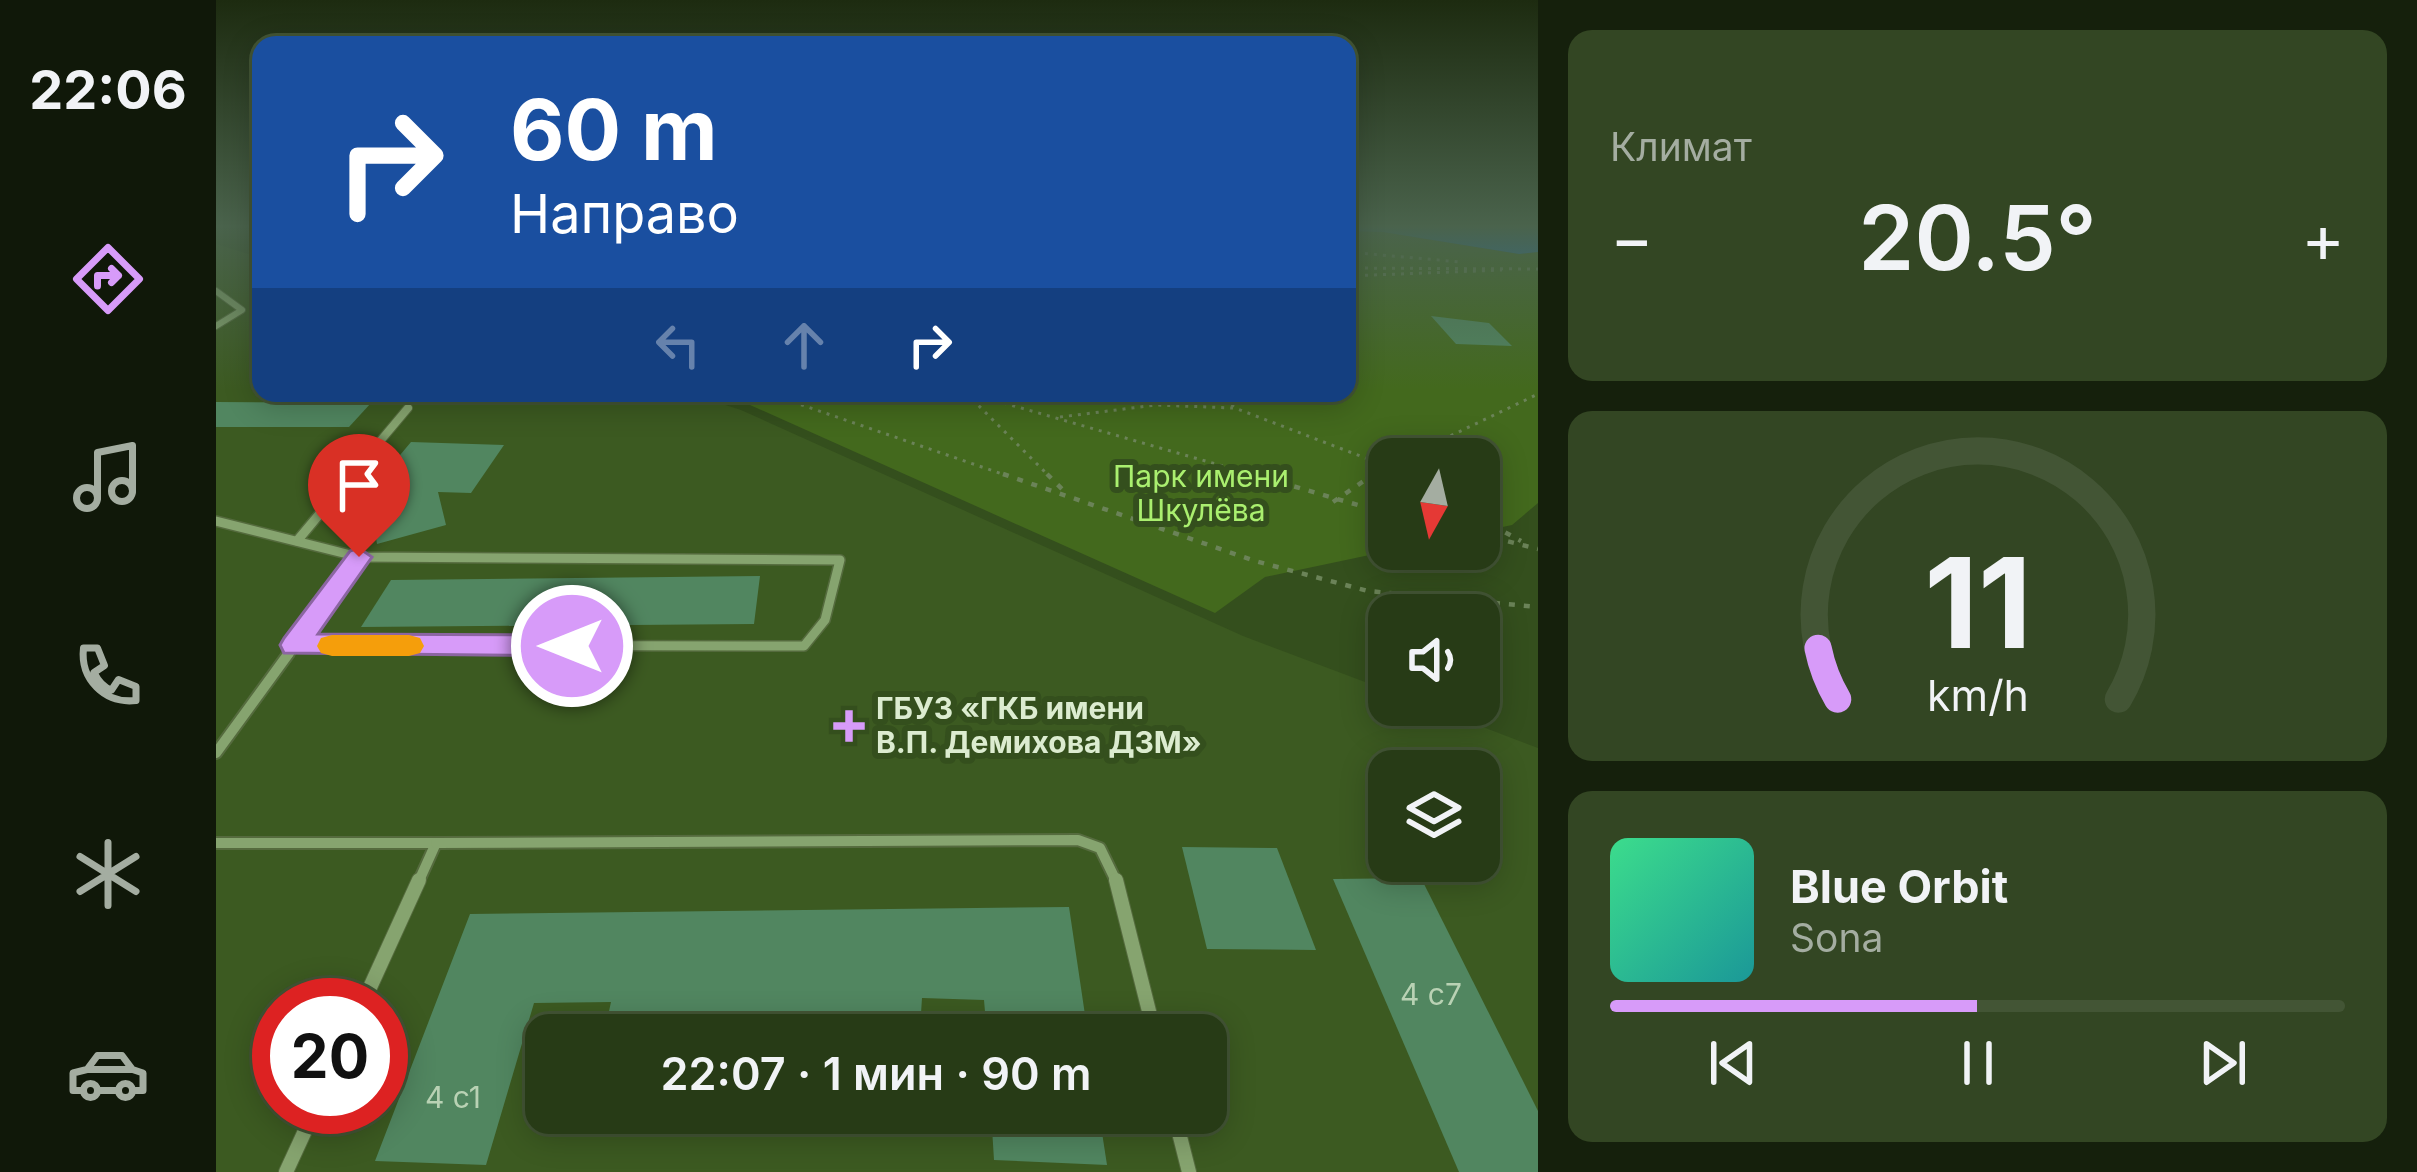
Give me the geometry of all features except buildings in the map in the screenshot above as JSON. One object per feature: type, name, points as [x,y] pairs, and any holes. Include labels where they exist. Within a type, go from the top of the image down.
[{"type":"lane","points":[[216,291],[242,310],[216,326]]},
{"type":"lane","points":[[297,541],[408,408]]},
{"type":"lane","points":[[216,521],[359,557],[834,557],[840,564],[825,619],[814,640],[804,646],[294,645]]},
{"type":"lane","points":[[216,753],[359,557]]},
{"type":"lane","points":[[216,843],[1078,840],[1100,848],[1113,867],[1150,1014]]},
{"type":"lane","points":[[374,978],[436,842]]},
{"type":"lane","points":[[286,1172],[304,1134]]},
{"type":"lane","points":[[1179,1134],[1189,1172]]},
{"type":"path","points":[[1446,438],[1538,394]]},
{"type":"path","points":[[793,402],[1255,561],[1368,591],[1538,608]]},
{"type":"path","points":[[977,402],[1072,499]]},
{"type":"path","points":[[999,402],[1368,510]]},
{"type":"path","points":[[1228,402],[1235,408]]},
{"type":"path","points":[[1054,418],[1132,406],[1235,408],[1368,458]]},
{"type":"path","points":[[1333,502],[1368,479]]},
{"type":"path","points":[[1500,530],[1529,546]]},
{"type":"path","points":[[1500,539],[1538,549]]},
{"type":"shaded area","name":"ГБУЗ «ГКБ имени В.П. Демихова ДЗМ»","points":[[216,281],[252,281],[252,402],[716,402],[1243,636],[1368,683],[1368,726],[1480,726],[1538,748],[1538,1172],[216,1172]]},
{"type":"green space","name":"Парк имени Шкулёва","points":[[1356,281],[1538,281],[1538,503],[1512,525],[1500,528],[1500,438],[1368,438],[1368,555],[1265,577],[1215,613],[741,402],[1356,402]]},
{"type":"slow traffic","points":[[332,646],[409,646]]},
{"type":"place","name":"ГБУЗ «ГКБ имени В.П. Демихова ДЗМ»","points":[[849,726]]},
{"type":"route","points":[[359,557],[294,645],[572,646]]}]
